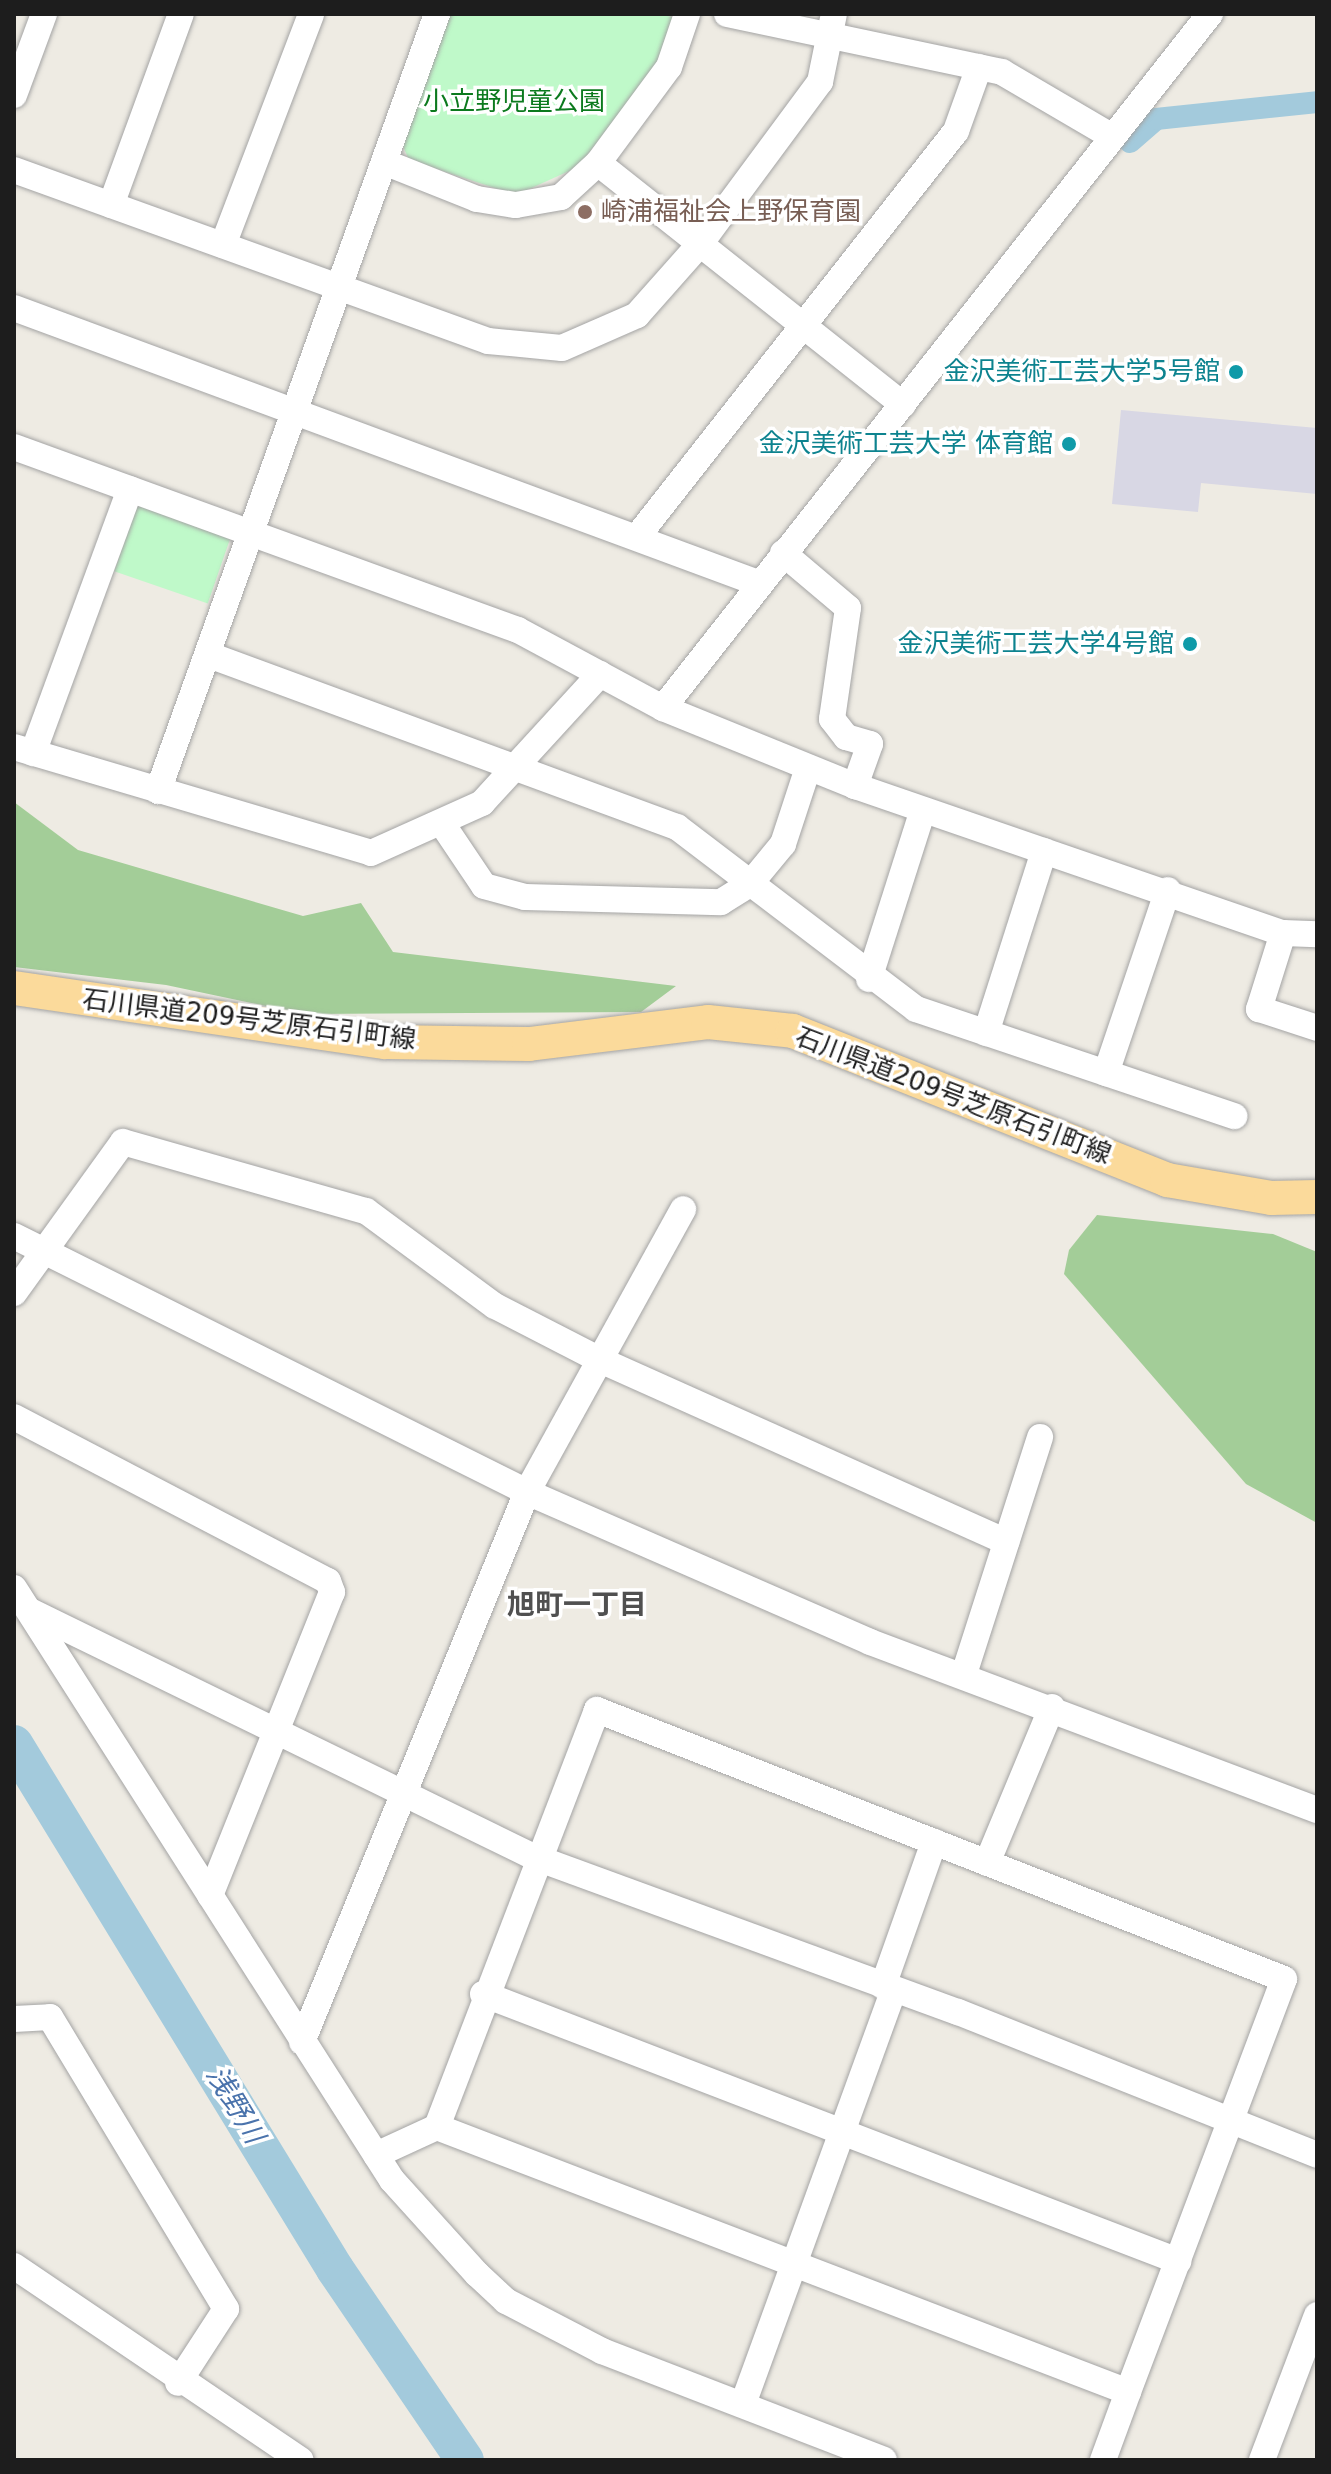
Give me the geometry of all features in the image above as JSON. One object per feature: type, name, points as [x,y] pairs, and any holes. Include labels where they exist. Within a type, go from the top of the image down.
[{"type":"main road","name":"石川県道209号芝原石引町線","points":[[14,988],[385,1042],[529,1044],[708,1022],[793,1031],[1167,1180],[1271,1198],[1317,1197]]},
{"type":"street","points":[[111,205],[181,14]]},
{"type":"street","points":[[223,245],[311,14]]},
{"type":"street","points":[[158,791],[251,532],[344,288],[384,162],[437,14]]},
{"type":"street","points":[[384,162],[477,199],[516,205],[561,197],[598,163],[669,67],[687,14]]},
{"type":"street","points":[[727,14],[832,23],[1002,72],[1111,136]]},
{"type":"street","points":[[663,708],[758,583],[903,405],[1111,136],[1210,14]]},
{"type":"street","points":[[14,170],[488,341],[562,348],[637,315],[700,244],[820,82],[832,23]]},
{"type":"street","points":[[14,95],[31,25]]},
{"type":"street","points":[[637,537],[956,131],[979,67]]},
{"type":"street","points":[[598,163],[903,405]]},
{"type":"street","points":[[14,308],[297,409],[758,583]]},
{"type":"street","points":[[14,447],[518,630],[663,708],[855,786],[1168,890],[1283,933],[1317,934]]},
{"type":"street","points":[[130,489],[23,750],[371,853],[443,825],[482,803],[600,674]]},
{"type":"street","points":[[783,553],[848,608],[832,719],[846,737],[870,744],[855,786]]},
{"type":"street","points":[[209,655],[677,827],[869,979],[916,1009],[1234,1116]]},
{"type":"street","points":[[443,825],[484,886],[525,897],[688,905],[721,902],[750,884],[783,844],[808,768]]},
{"type":"street","points":[[869,979],[923,810]]},
{"type":"street","points":[[986,1033],[1044,851]]},
{"type":"street","points":[[1106,1073],[1168,890]]},
{"type":"street","points":[[1283,933],[1259,1009],[1317,1028]]},
{"type":"street","points":[[14,1293],[46,1253],[123,1142],[366,1211],[495,1306],[600,1360],[1006,1542]]},
{"type":"street","points":[[302,2042],[399,1793],[527,1492],[683,1209]]},
{"type":"street","points":[[14,1236],[527,1492],[870,1642],[1052,1707],[1317,1810]]},
{"type":"street","points":[[14,1417],[328,1581],[332,1592],[210,1895]]},
{"type":"street","points":[[964,1674],[1040,1437]]},
{"type":"street","points":[[14,1588],[376,2155],[506,2301],[602,2351],[884,2460]]},
{"type":"street","points":[[30,1611],[276,1735],[534,1857],[889,1988],[1317,2155]]},
{"type":"street","points":[[987,1863],[1052,1707]]},
{"type":"street","points":[[437,2127],[534,1857],[597,1710],[1284,1979],[1103,2460]]},
{"type":"street","points":[[743,2404],[789,2266],[840,2133],[934,1842]]},
{"type":"street","points":[[483,1994],[1178,2261]]},
{"type":"street","points":[[14,2019],[50,2017],[226,2309],[178,2383]]},
{"type":"street","points":[[376,2155],[437,2127],[789,2266],[1128,2392]]},
{"type":"street","points":[[14,2266],[178,2383],[300,2460]]},
{"type":"street","points":[[1262,2460],[1317,2315]]},
{"type":"green space","name":"小立野児童公園","points":[[451,14],[657,14],[673,17],[656,66],[578,167],[516,195],[409,160],[402,144]]},
{"type":"green space","points":[[137,505],[231,537],[208,603],[114,571]]},
{"type":"green space","points":[[14,802],[78,850],[303,916],[361,903],[393,952],[676,986],[641,1012],[304,1014],[166,985],[14,967]]},
{"type":"green space","points":[[1097,1215],[1273,1234],[1317,1252],[1317,1523],[1246,1484],[1064,1274],[1069,1250]]},
{"type":"shaded area","points":[[1121,410],[1317,428],[1317,494],[1201,483],[1198,512],[1112,504]]},
{"type":"waterway","points":[[1130,142],[1156,119],[1317,102]]},
{"type":"waterway","name":"浅野川","points":[[14,1744],[335,2269],[465,2460]]},
{"type":"place","name":"崎浦福祉会上野保育園","points":[[585,212]]},
{"type":"place","name":"金沢美術工芸大学5号館","points":[[1236,372]]},
{"type":"place","name":"金沢美術工芸大学 体育館","points":[[1069,444]]},
{"type":"place","name":"金沢美術工芸大学4号館","points":[[1190,644]]},
{"type":"district","name":"旭町一丁目","points":[[577,1605]]}]
